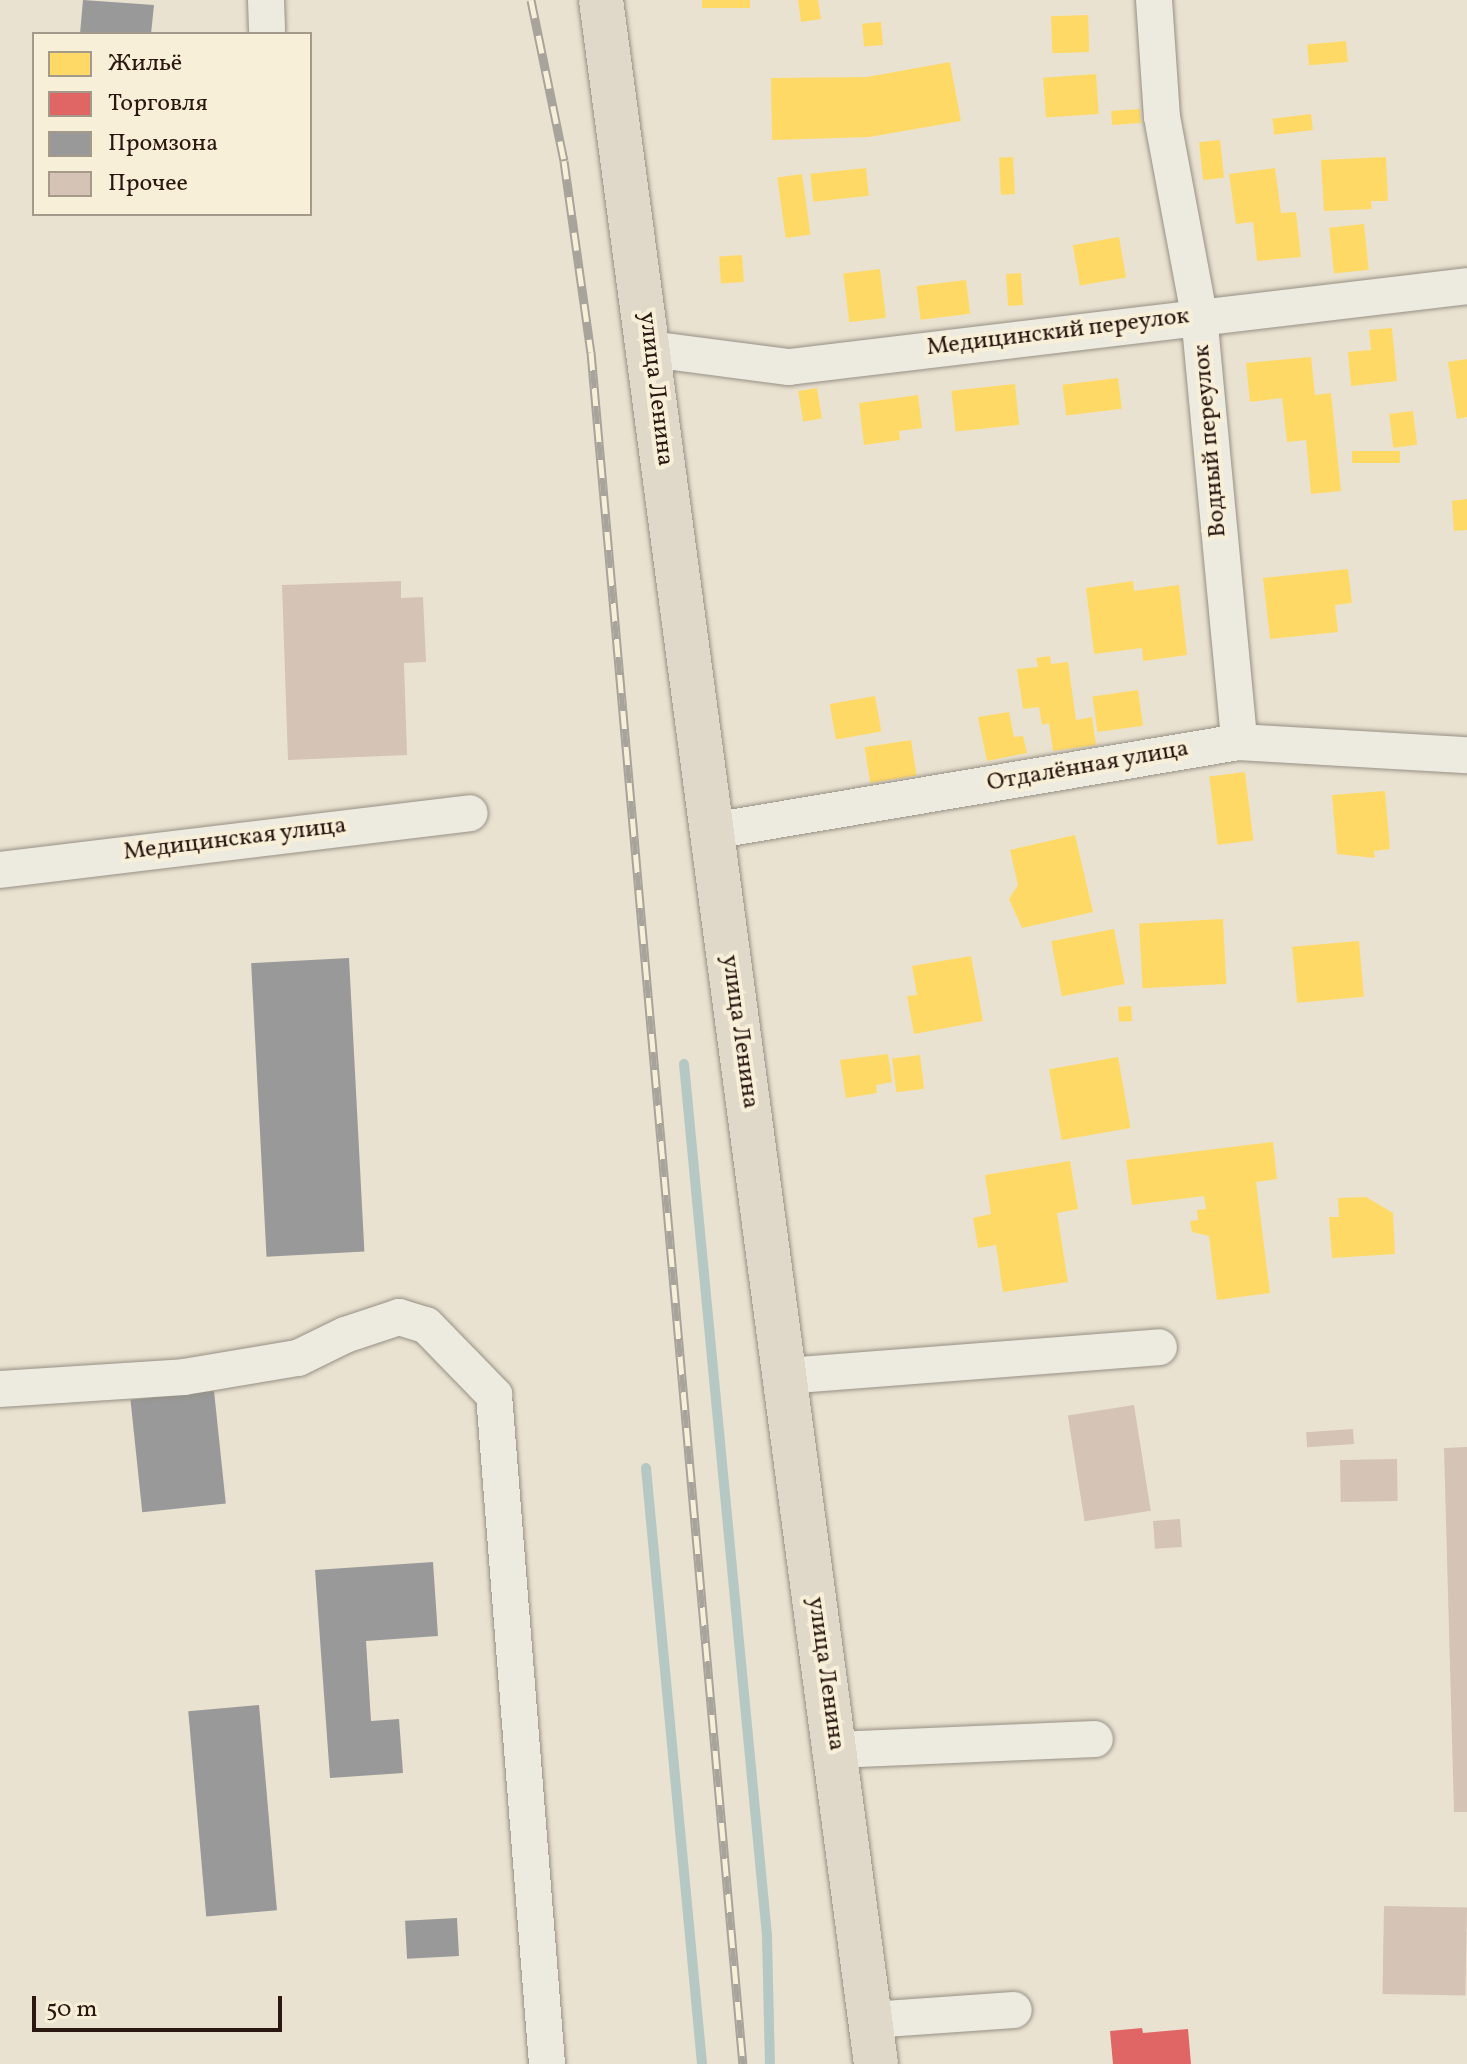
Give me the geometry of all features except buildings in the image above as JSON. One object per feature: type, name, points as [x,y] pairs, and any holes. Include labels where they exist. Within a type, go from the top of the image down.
[{"type":"main road","name":"улица Ленина","points":[[601,0],[650,349],[876,2064]]},
{"type":"street","name":"Водный переулок","points":[[1154,0],[1162,117],[1199,315],[1239,742]]},
{"type":"street","name":"Медицинский переулок","points":[[650,349],[789,367],[1199,315],[1467,286]]},
{"type":"street","name":"Отдалённая улица","points":[[712,831],[1239,742],[1467,755]]},
{"type":"street","name":"Медицинская улица","points":[[0,870],[470,813]]},
{"type":"street","points":[[0,1389],[184,1377],[298,1358],[345,1335],[399,1317],[426,1325],[494,1395],[547,2064]]},
{"type":"street","points":[[785,1376],[1159,1347]]},
{"type":"street","points":[[835,1750],[1095,1739]]},
{"type":"street","points":[[871,2020],[1014,2010]]},
{"type":"waterway","points":[[684,1064],[767,1936],[770,2064]]},
{"type":"waterway","points":[[646,1468],[702,2064]]},
{"type":"railway","points":[[531,0],[564,161],[591,352],[743,2064]]}]
